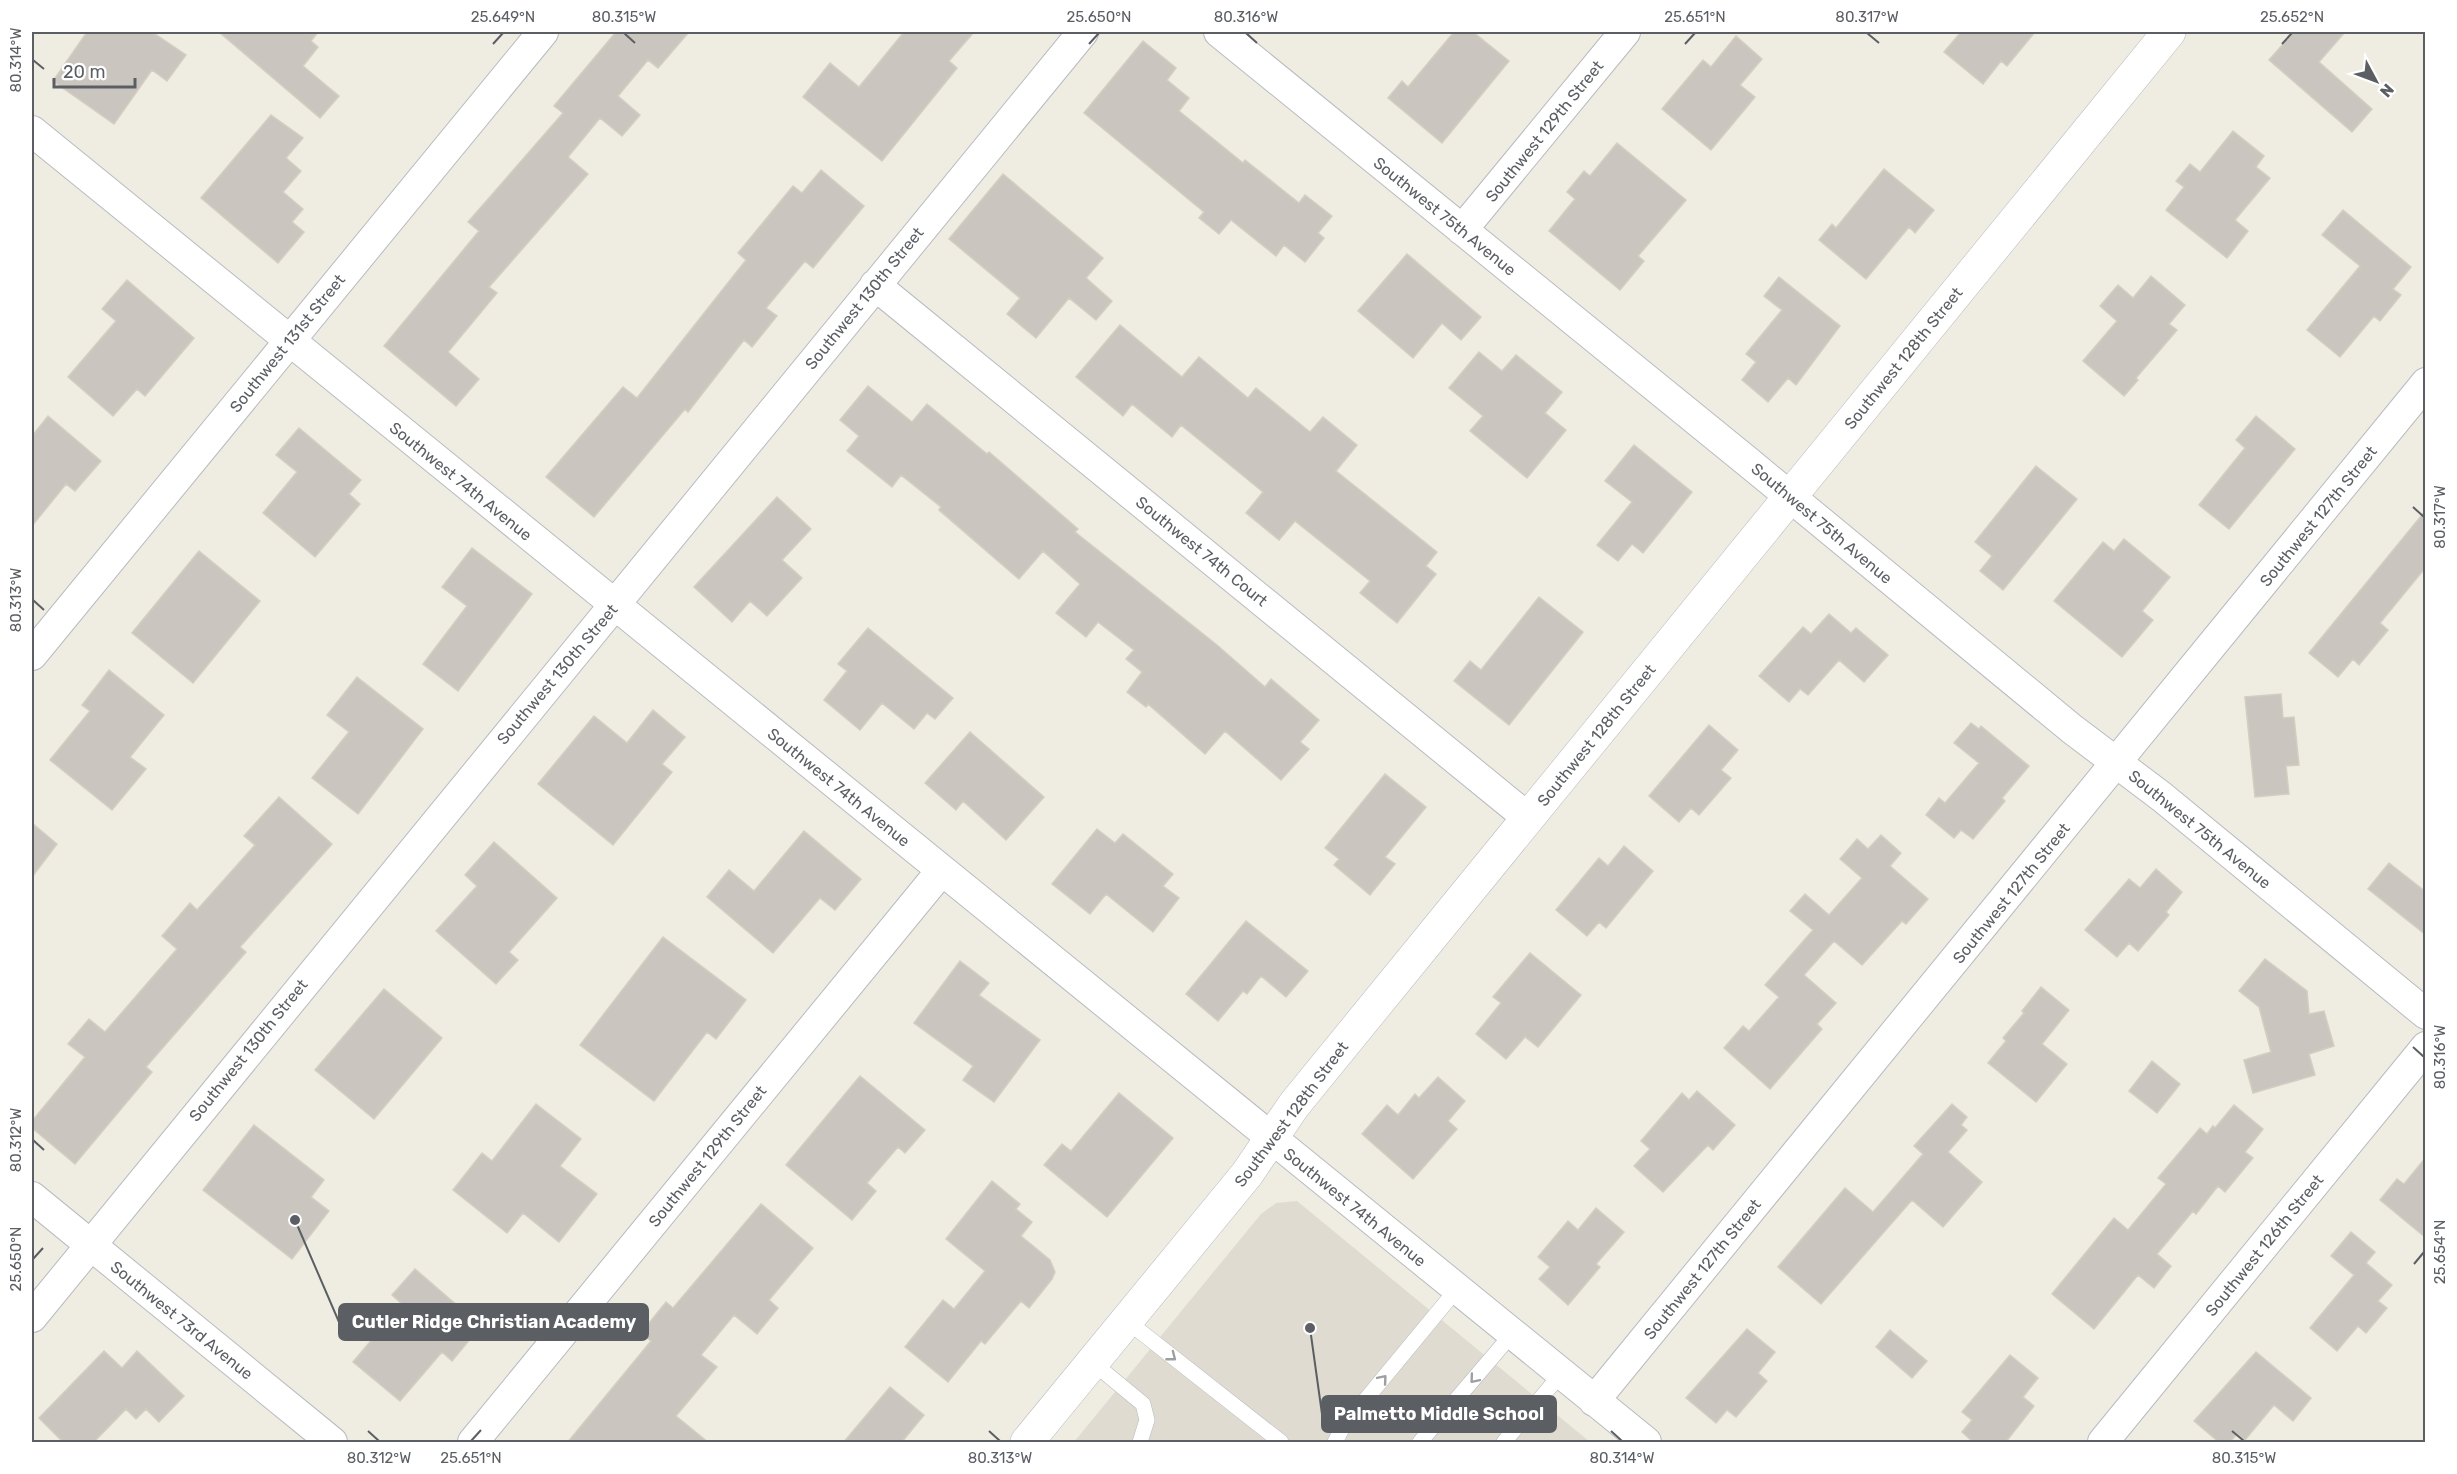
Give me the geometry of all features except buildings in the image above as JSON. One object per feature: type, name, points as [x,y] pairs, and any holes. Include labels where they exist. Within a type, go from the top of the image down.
[{"type":"street","name":"Southwest 131st Street","points":[[32,655],[543,32]]},
{"type":"street","name":"Southwest 130th Street","points":[[32,1317],[1083,32]]},
{"type":"street","name":"Southwest 75th Avenue","points":[[1219,32],[1790,496],[2072,729],[2162,796],[2426,1014]]},
{"type":"street","name":"Southwest 129th Street","points":[[1462,230],[1625,32]]},
{"type":"street","name":"Southwest 128th Street","points":[[1027,1443],[1247,1174],[1294,1105],[2169,32]]},
{"type":"street","name":"Southwest 74th Avenue","points":[[32,131],[1646,1443]]},
{"type":"street","name":"Southwest 74th Court","points":[[875,285],[1528,818]]},
{"type":"street","name":"Southwest 127th Street","points":[[1594,1401],[2426,383]]},
{"type":"street","name":"Southwest 129th Street","points":[[473,1443],[942,870]]},
{"type":"street","name":"Southwest 126th Street","points":[[2103,1443],[2426,1047]]},
{"type":"street","name":"Southwest 73rd Avenue","points":[[32,1197],[332,1443]]},
{"type":"lane","points":[[1335,1443],[1342,1427],[1457,1289]]},
{"type":"lane","points":[[1127,1321],[1281,1443]]},
{"type":"lane","points":[[1420,1443],[1512,1334]]},
{"type":"lane","points":[[1092,1362],[1143,1404],[1147,1420],[1140,1443]]},
{"type":"lane","points":[[1504,1443],[1561,1374]]},
{"type":"shaded area","points":[[1297,1201],[1590,1442],[1074,1442],[1261,1214],[1276,1203]]},
{"type":"place","name":"Cutler Ridge Christian Academy","points":[[295,1220]]},
{"type":"place","name":"Palmetto Middle School","points":[[1310,1328]]}]
